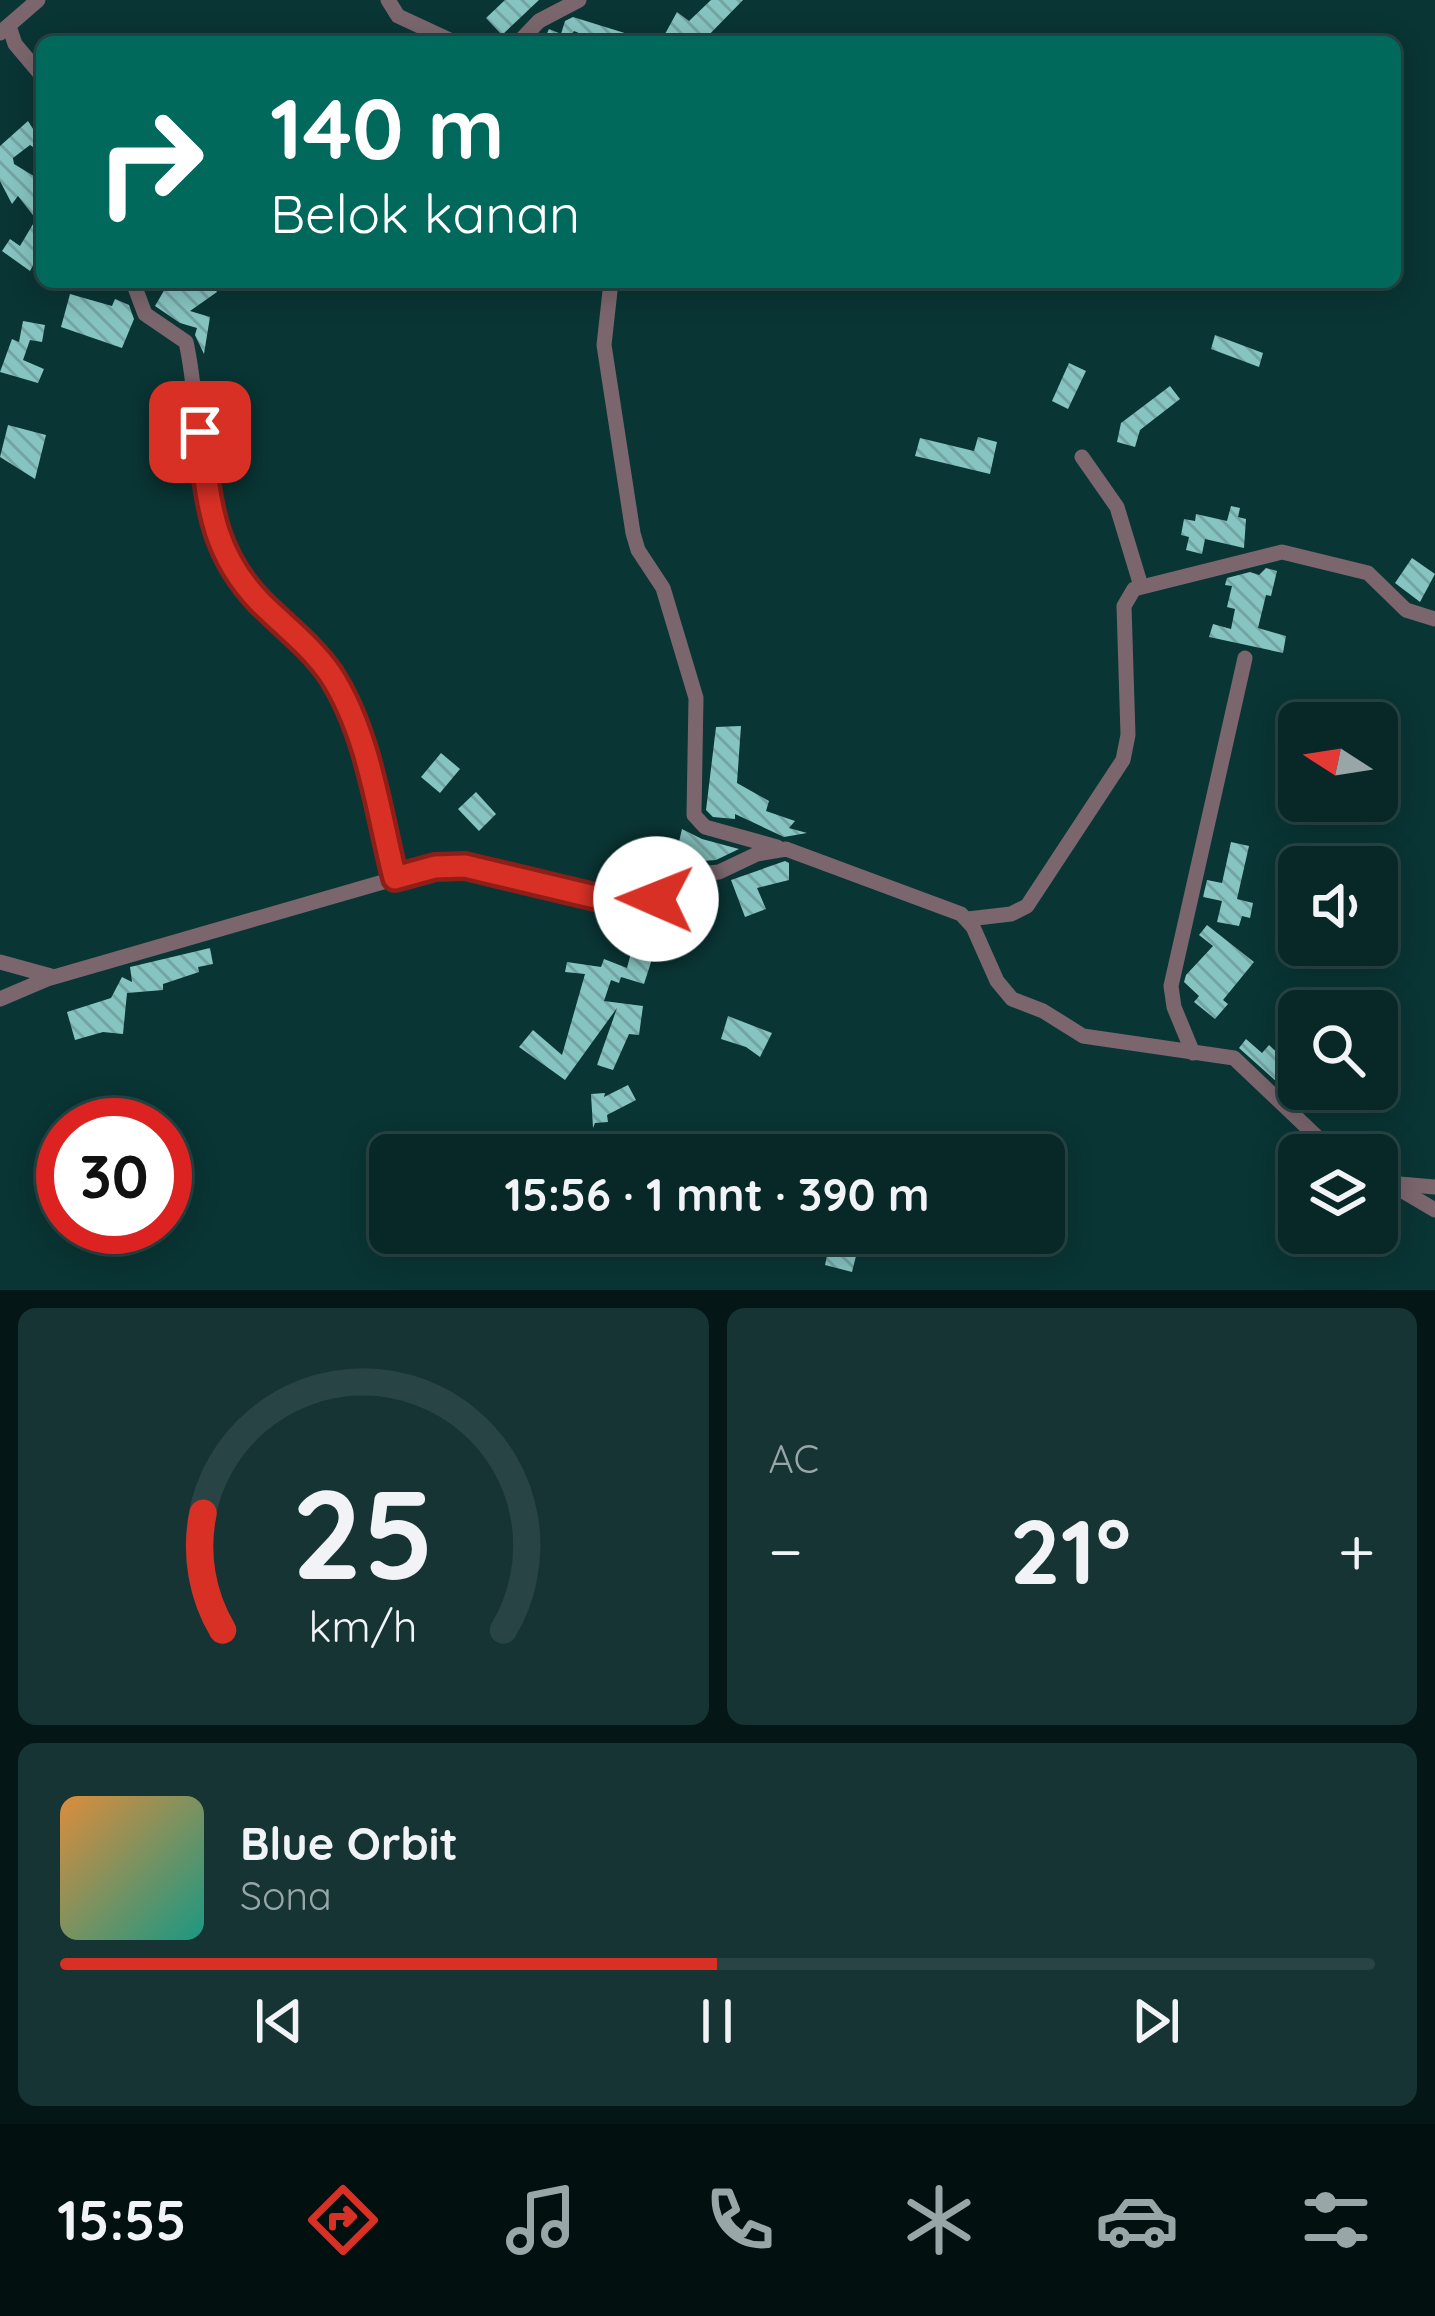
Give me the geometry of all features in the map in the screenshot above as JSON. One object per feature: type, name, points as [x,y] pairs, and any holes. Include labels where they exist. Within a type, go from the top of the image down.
[{"type":"street","points":[[36,69],[4,29],[38,0]]},
{"type":"street","points":[[388,0],[398,16],[441,36]]},
{"type":"street","points":[[525,36],[539,21],[579,0]]},
{"type":"street","points":[[135,288],[145,314],[186,342],[212,515],[222,552],[260,602],[331,676],[357,731],[395,878]]},
{"type":"street","points":[[610,288],[604,345],[633,533],[638,550],[663,588],[696,698],[694,815],[705,827],[786,849],[951,909],[968,919],[997,980],[1012,999],[1043,1011],[1083,1036],[1234,1058],[1314,1134]]},
{"type":"street","points":[[1082,457],[1117,507],[1141,586]]},
{"type":"street","points":[[968,919],[1011,914],[1027,906],[1117,772],[1128,735],[1124,606],[1129,594],[1141,586],[1282,552],[1368,573],[1406,610],[1435,619]]},
{"type":"street","points":[[1192,1053],[1171,986],[1245,658]]},
{"type":"street","points":[[0,998],[54,977],[435,867],[465,866],[642,905],[687,874],[719,872],[757,854],[786,849]]},
{"type":"street","points":[[0,962],[54,977]]},
{"type":"street","points":[[1398,1186],[1435,1187]]},
{"type":"street","points":[[1398,1188],[1435,1210]]},
{"type":"building","points":[[505,0],[539,0],[502,35],[486,18]]},
{"type":"building","points":[[711,0],[743,0],[708,36],[665,34],[677,12],[689,21]]},
{"type":"building","points":[[573,17],[634,36],[586,36],[574,31],[571,36],[546,36],[549,29],[561,34],[565,21]]},
{"type":"building","points":[[28,121],[36,134],[36,149],[30,145],[13,158],[14,164],[36,177],[36,219],[18,196],[12,204],[0,181],[0,146]]},
{"type":"building","points":[[36,219],[36,260],[30,271],[2,251],[10,239],[20,246]]},
{"type":"building","points":[[166,288],[214,288],[217,292],[190,311],[210,317],[204,354],[195,335],[197,328],[155,306]]},
{"type":"building","points":[[70,294],[112,306],[115,299],[129,305],[134,319],[122,348],[61,327]]},
{"type":"building","points":[[23,321],[45,325],[42,342],[30,340],[23,360],[44,369],[38,383],[0,372],[12,339],[19,342]]},
{"type":"building","points":[[1215,335],[1263,353],[1259,367],[1211,349]]},
{"type":"building","points":[[1069,363],[1086,371],[1068,409],[1052,401]]},
{"type":"building","points":[[1170,386],[1180,399],[1140,430],[1135,447],[1117,442],[1121,423]]},
{"type":"building","points":[[8,425],[46,435],[35,479],[0,457]]},
{"type":"building","points":[[978,437],[997,442],[990,474],[915,456],[920,438],[974,451]]},
{"type":"building","points":[[1231,506],[1240,508],[1238,517],[1246,519],[1244,548],[1205,539],[1202,554],[1186,550],[1189,537],[1181,535],[1184,519],[1195,521],[1196,514],[1227,521]]},
{"type":"building","points":[[1412,558],[1435,574],[1420,602],[1395,583]]},
{"type":"building","points":[[1266,568],[1277,571],[1258,628],[1286,636],[1283,653],[1209,637],[1213,624],[1231,629],[1235,609],[1227,607],[1232,586],[1225,585],[1227,578],[1250,572],[1259,575]]},
{"type":"building","points":[[741,726],[737,783],[769,801],[766,811],[795,821],[789,828],[807,833],[784,837],[735,814],[735,819],[713,817],[706,810],[716,727]]},
{"type":"building","points":[[441,753],[460,769],[440,793],[421,777]]},
{"type":"building","points":[[476,792],[496,814],[479,831],[458,809]]},
{"type":"building","points":[[682,829],[739,849],[716,860],[674,863]]},
{"type":"building","points":[[1231,842],[1249,846],[1237,899],[1253,903],[1250,918],[1242,916],[1239,926],[1217,922],[1222,901],[1203,897],[1207,880],[1222,883]]},
{"type":"building","points":[[785,861],[789,880],[757,888],[766,909],[745,917],[731,880]]},
{"type":"building","points":[[1207,925],[1254,962],[1223,1000],[1228,1004],[1215,1019],[1194,1002],[1199,996],[1184,982],[1213,946],[1199,935]]},
{"type":"building","points":[[210,948],[213,964],[198,967],[199,972],[163,984],[163,990],[127,993],[123,1034],[103,1032],[75,1040],[67,1012],[111,998],[122,977],[132,982],[130,967]]},
{"type":"building","points":[[632,949],[653,956],[644,984],[621,977],[619,983],[611,980],[604,1001],[643,1006],[639,1035],[629,1034],[613,1070],[597,1065],[617,1008],[565,1080],[519,1047],[533,1030],[562,1055],[585,974],[565,972],[567,962],[601,967],[604,959],[627,968]]},
{"type":"building","points":[[728,1016],[772,1033],[760,1057],[721,1039]]},
{"type":"building","points":[[1246,1039],[1262,1053],[1269,1045],[1278,1053],[1278,1083],[1239,1048]]},
{"type":"building","points":[[628,1085],[636,1100],[593,1128],[591,1094],[605,1093],[604,1097]]},
{"type":"building","points":[[827,1254],[856,1254],[852,1272],[825,1265]]},
{"type":"route","points":[[200,432],[222,552],[260,602],[331,676],[357,731],[395,878],[449,865],[479,867],[620,903],[642,905],[656,899]]}]
